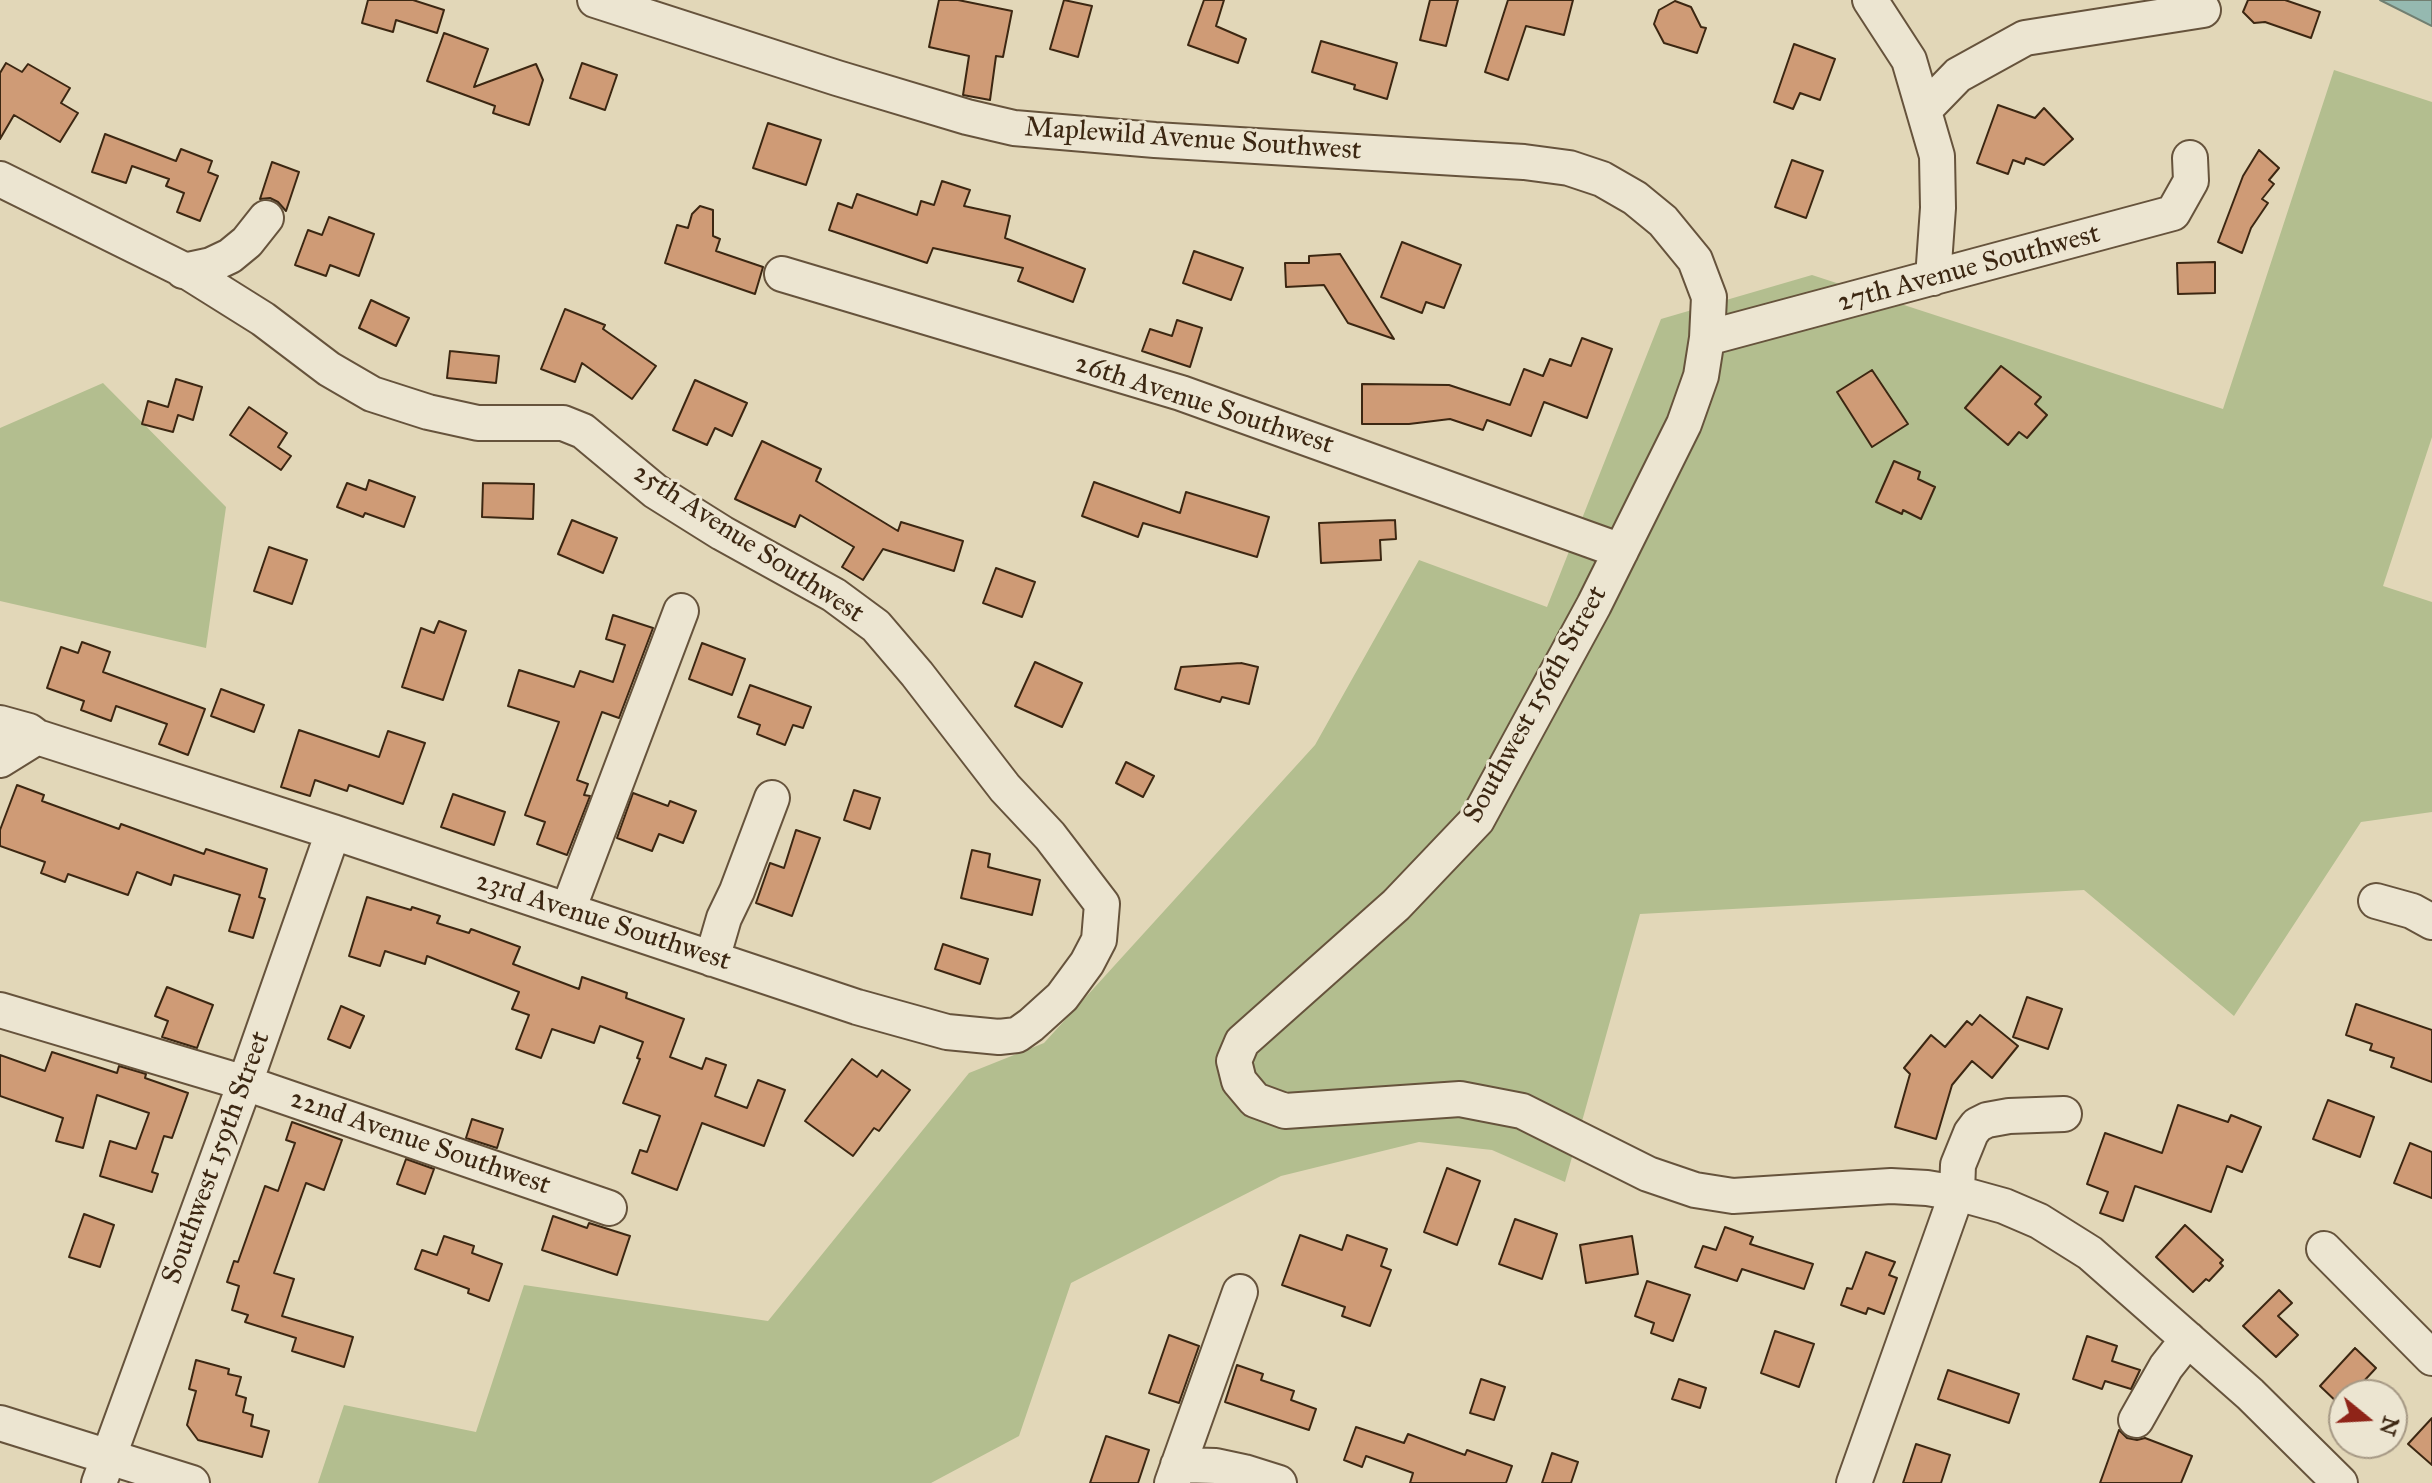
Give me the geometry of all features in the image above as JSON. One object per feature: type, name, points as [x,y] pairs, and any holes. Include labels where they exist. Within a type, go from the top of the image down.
[{"type":"street","name":"Maplewild Avenue Southwest","points":[[595,0],[851,82],[1014,128],[1155,140],[1524,162],[1569,168],[1602,179],[1635,198],[1663,221],[1695,260],[1709,297],[1707,338]]},
{"type":"street","points":[[1870,0],[1909,60],[1937,156],[1938,208],[1933,278]]},
{"type":"street","points":[[1924,110],[1958,75],[2025,38],[2203,10]]},
{"type":"street","name":"27th Avenue Southwest","points":[[1707,338],[2173,213],[2191,181],[2190,158]]},
{"type":"street","name":"25th Avenue Southwest","points":[[0,179],[183,271],[263,319],[329,369],[372,394],[428,412],[478,423],[563,423],[583,431],[655,491],[722,533],[834,595],[876,626],[1005,788],[1050,836],[1102,904]]},
{"type":"street","points":[[183,271],[211,265],[230,256],[247,242],[266,218]]},
{"type":"street","name":"26th Avenue Southwest","points":[[782,274],[1181,393],[1621,551]]},
{"type":"street","name":"Southwest 156th Street","points":[[1707,338],[1701,376],[1684,424],[1621,551],[1477,820],[1396,905],[1242,1042],[1234,1061],[1239,1081],[1255,1100],[1285,1111],[1460,1099],[1522,1111],[1648,1174],[1695,1190],[1733,1196],[1891,1186],[1957,1193]]},
{"type":"street","points":[[568,910],[681,611]]},
{"type":"street","name":"23rd Avenue Southwest","points":[[0,723],[857,1007],[947,1032],[999,1037],[1017,1035],[1031,1025],[1062,997],[1087,963],[1099,940],[1102,904]]},
{"type":"street","points":[[0,760],[37,737]]},
{"type":"street","points":[[712,959],[724,918],[772,798]]},
{"type":"street","name":"Southwest 159th Street","points":[[104,1470],[333,832]]},
{"type":"street","points":[[2376,901],[2412,911],[2432,922]]},
{"type":"street","name":"22nd Avenue Southwest","points":[[0,1010],[245,1083],[609,1208]]},
{"type":"street","points":[[1854,1483],[1957,1193],[1958,1165],[1963,1148],[1977,1125],[1987,1120],[2064,1114]]},
{"type":"street","points":[[1957,1193],[2004,1206],[2039,1221],[2090,1253],[2250,1394],[2340,1483]]},
{"type":"street","points":[[2324,1249],[2432,1358]]},
{"type":"street","points":[[1175,1474],[1240,1292]]},
{"type":"street","points":[[2136,1420],[2166,1367],[2188,1339]]},
{"type":"street","points":[[0,1423],[104,1470],[192,1483]]},
{"type":"street","points":[[1175,1474],[1216,1466],[1279,1483]]},
{"type":"green space","points":[[2334,70],[2432,102],[2432,437],[2383,586],[2432,602],[2432,812],[2361,822],[2234,1016],[2084,890],[1640,914],[1565,1182],[1492,1150],[1419,1142],[1281,1176],[1071,1283],[1019,1436],[931,1483],[318,1483],[344,1405],[476,1432],[524,1285],[768,1321],[969,1073],[1044,1043],[1315,745],[1419,560],[1547,607],[1661,319],[1812,275],[2223,409]]},
{"type":"green space","points":[[103,383],[226,507],[206,648],[0,601],[0,428]]},
{"type":"water","points":[[2380,0],[2432,0],[2432,26]]},
{"type":"building","points":[[368,0],[413,0],[444,10],[437,33],[396,20],[393,32],[362,23]]},
{"type":"building","points":[[939,0],[958,0],[1012,11],[1003,57],[996,56],[990,100],[963,95],[969,56],[929,47]]},
{"type":"building","points":[[1064,0],[1092,6],[1078,57],[1050,49]]},
{"type":"building","points":[[1204,0],[1224,0],[1216,26],[1246,39],[1238,63],[1188,45]]},
{"type":"building","points":[[1430,0],[1458,0],[1446,46],[1420,40]]},
{"type":"building","points":[[1508,0],[1573,0],[1564,35],[1526,26],[1508,80],[1485,72]]},
{"type":"building","points":[[2248,0],[2285,0],[2320,12],[2311,38],[2265,22],[2254,23],[2243,12]]},
{"type":"building","points":[[1675,1],[1691,7],[1701,27],[1706,28],[1697,53],[1664,43],[1654,24],[1659,10]]},
{"type":"building","points":[[444,33],[488,49],[474,87],[536,64],[543,80],[529,125],[493,113],[495,106],[427,81]]},
{"type":"building","points":[[1321,41],[1397,63],[1387,99],[1312,72]]},
{"type":"building","points":[[1794,44],[1835,59],[1820,100],[1800,93],[1793,109],[1774,102]]},
{"type":"building","points":[[6,63],[22,72],[28,64],[70,88],[61,103],[78,113],[60,142],[14,115],[0,139],[0,73]]},
{"type":"building","points":[[582,63],[617,75],[605,110],[570,98]]},
{"type":"building","points":[[1998,105],[2035,118],[2044,108],[2073,139],[2044,165],[2026,158],[2024,164],[2013,160],[2008,174],[1977,163]]},
{"type":"building","points":[[768,123],[821,140],[806,185],[753,168]]},
{"type":"building","points":[[105,134],[176,161],[181,149],[212,161],[208,172],[218,176],[200,221],[177,212],[184,193],[166,186],[169,179],[132,166],[126,183],[92,172]]},
{"type":"building","points":[[2259,150],[2279,168],[2269,180],[2274,184],[2262,199],[2268,203],[2251,228],[2242,253],[2218,242],[2243,176]]},
{"type":"building","points":[[1792,160],[1823,171],[1806,218],[1775,207]]},
{"type":"building","points":[[272,162],[299,172],[286,211],[270,198],[260,199]]},
{"type":"building","points":[[942,181],[970,190],[964,206],[1010,216],[1005,238],[1085,269],[1073,302],[1018,281],[1023,268],[933,248],[927,263],[829,230],[838,203],[852,208],[857,194],[917,215],[921,201],[934,205]]},
{"type":"building","points":[[700,206],[713,210],[713,236],[720,239],[716,251],[763,267],[755,294],[665,263],[677,225],[688,228],[692,214]]},
{"type":"building","points":[[329,217],[374,234],[359,276],[330,265],[326,276],[295,265],[308,230],[322,235]]},
{"type":"building","points":[[1402,242],[1461,265],[1444,308],[1426,302],[1422,313],[1381,297]]},
{"type":"building","points":[[1194,251],[1243,268],[1231,300],[1183,283]]},
{"type":"building","points":[[1340,254],[1394,339],[1348,323],[1324,285],[1286,287],[1285,263],[1309,263],[1309,256]]},
{"type":"building","points":[[2215,262],[2215,293],[2178,294],[2177,263]]},
{"type":"building","points":[[371,300],[409,318],[396,346],[359,328]]},
{"type":"building","points":[[565,309],[605,325],[603,329],[656,366],[632,399],[582,363],[575,382],[541,369]]},
{"type":"building","points":[[1177,320],[1202,328],[1190,367],[1142,351],[1150,329],[1172,336]]},
{"type":"building","points":[[1582,338],[1612,349],[1587,418],[1544,402],[1531,436],[1487,420],[1483,430],[1450,419],[1409,424],[1362,424],[1362,384],[1449,385],[1510,405],[1524,369],[1543,376],[1550,359],[1571,366]]},
{"type":"building","points":[[450,351],[499,356],[496,383],[447,378]]},
{"type":"building","points":[[2001,366],[2041,397],[2035,404],[2047,415],[2027,438],[2019,432],[2008,445],[1965,408]]},
{"type":"building","points":[[1872,370],[1908,424],[1872,447],[1837,392]]},
{"type":"building","points":[[176,379],[202,387],[193,420],[178,415],[173,432],[142,424],[148,401],[168,407]]},
{"type":"building","points":[[695,380],[747,403],[732,436],[715,428],[707,445],[673,430]]},
{"type":"building","points":[[249,407],[287,433],[278,447],[291,456],[281,470],[230,435]]},
{"type":"building","points":[[762,441],[821,469],[816,481],[898,531],[901,522],[963,541],[954,571],[883,549],[863,580],[842,567],[854,547],[800,515],[795,527],[735,499]]},
{"type":"building","points":[[1894,461],[1920,472],[1918,479],[1935,487],[1921,519],[1876,502]]},
{"type":"building","points":[[369,480],[415,497],[404,527],[337,507],[347,483],[366,490]]},
{"type":"building","points":[[1094,482],[1180,513],[1186,492],[1269,517],[1257,557],[1143,523],[1138,537],[1082,516]]},
{"type":"building","points":[[483,483],[534,484],[533,519],[482,517]]},
{"type":"building","points":[[572,520],[617,538],[603,573],[558,554]]},
{"type":"building","points":[[1395,520],[1396,539],[1380,540],[1381,560],[1321,563],[1319,523]]},
{"type":"building","points":[[269,547],[307,560],[292,604],[254,591]]},
{"type":"building","points":[[996,568],[1035,582],[1022,617],[983,603]]},
{"type":"building","points":[[613,615],[653,628],[619,718],[602,712],[577,780],[588,784],[584,795],[590,796],[567,855],[537,844],[545,822],[525,815],[559,722],[508,706],[519,670],[574,687],[580,671],[613,682],[625,645],[606,639]]},
{"type":"building","points":[[439,621],[466,631],[443,700],[402,687],[421,628],[434,633]]},
{"type":"building","points":[[82,642],[110,652],[103,672],[205,709],[188,755],[159,744],[167,724],[116,706],[111,721],[81,710],[84,701],[47,688],[61,647],[78,653]]},
{"type":"building","points":[[702,643],[745,659],[732,695],[689,679]]},
{"type":"building","points":[[1035,662],[1082,683],[1062,727],[1015,706]]},
{"type":"building","points":[[1241,663],[1258,667],[1249,704],[1222,697],[1220,702],[1175,689],[1181,667]]},
{"type":"building","points":[[750,685],[811,707],[803,728],[793,725],[785,745],[757,734],[760,725],[738,717]]},
{"type":"building","points":[[221,689],[264,705],[254,732],[211,716]]},
{"type":"building","points":[[299,730],[379,757],[388,731],[425,743],[403,804],[349,785],[347,791],[315,780],[310,796],[281,787]]},
{"type":"building","points":[[1126,762],[1154,776],[1143,797],[1116,783]]},
{"type":"building","points":[[17,785],[44,795],[42,801],[119,829],[121,824],[204,854],[206,849],[267,869],[259,897],[265,899],[253,938],[229,931],[240,895],[174,875],[171,885],[137,872],[128,895],[68,874],[65,882],[41,873],[45,862],[0,846],[0,830]]},
{"type":"building","points":[[854,790],[880,798],[870,829],[844,820]]},
{"type":"building","points":[[633,793],[668,806],[670,801],[696,811],[683,843],[659,834],[652,851],[617,838]]},
{"type":"building","points":[[453,794],[505,812],[494,845],[441,827]]},
{"type":"building","points":[[796,830],[820,838],[792,916],[756,903],[770,863],[784,868]]},
{"type":"building","points":[[972,850],[990,854],[988,867],[1040,880],[1032,915],[961,898]]},
{"type":"building","points":[[367,897],[440,916],[437,923],[469,933],[471,929],[520,947],[513,964],[579,989],[582,977],[627,993],[626,998],[684,1019],[670,1057],[702,1069],[706,1058],[726,1065],[715,1096],[747,1108],[758,1080],[785,1090],[764,1146],[702,1123],[677,1190],[632,1173],[640,1150],[647,1152],[660,1116],[623,1103],[640,1059],[637,1058],[643,1042],[600,1026],[594,1043],[552,1029],[541,1058],[516,1049],[529,1015],[512,1009],[519,992],[427,956],[425,964],[385,951],[380,966],[349,956]]},
{"type":"building","points":[[943,944],[988,959],[980,984],[935,969]]},
{"type":"building","points":[[167,987],[213,1005],[197,1048],[162,1037],[168,1021],[155,1016]]},
{"type":"building","points":[[2027,997],[2062,1009],[2048,1049],[2013,1037]]},
{"type":"building","points":[[2356,1004],[2432,1030],[2432,1082],[2391,1067],[2394,1058],[2370,1050],[2372,1044],[2346,1035]]},
{"type":"building","points":[[341,1006],[364,1016],[350,1048],[328,1039]]},
{"type":"building","points":[[1980,1015],[2018,1046],[1992,1078],[1972,1061],[1952,1085],[1936,1139],[1895,1127],[1910,1074],[1904,1068],[1931,1035],[1945,1047],[1967,1021],[1972,1025]]},
{"type":"building","points":[[52,1052],[117,1073],[119,1066],[146,1074],[145,1078],[188,1093],[172,1138],[164,1136],[152,1172],[158,1174],[152,1192],[100,1176],[110,1141],[136,1149],[149,1113],[97,1095],[83,1148],[56,1141],[63,1118],[0,1096],[0,1055],[45,1071]]},
{"type":"building","points":[[852,1059],[877,1077],[882,1070],[910,1090],[879,1131],[874,1128],[853,1156],[805,1121]]},
{"type":"building","points":[[2328,1100],[2374,1117],[2360,1157],[2313,1139]]},
{"type":"building","points":[[2178,1105],[2228,1122],[2231,1115],[2261,1127],[2242,1172],[2227,1166],[2211,1212],[2135,1186],[2123,1221],[2100,1213],[2108,1192],[2087,1184],[2105,1133],[2162,1153]]},
{"type":"building","points":[[472,1119],[503,1129],[497,1148],[466,1138]]},
{"type":"building","points":[[292,1122],[342,1140],[324,1190],[306,1183],[274,1273],[294,1279],[282,1316],[353,1337],[344,1367],[292,1351],[296,1338],[245,1322],[248,1315],[232,1310],[239,1286],[227,1282],[234,1261],[238,1262],[265,1186],[278,1191],[295,1143],[286,1140]]},
{"type":"building","points":[[2410,1143],[2432,1152],[2432,1198],[2394,1183]]},
{"type":"building","points":[[406,1159],[434,1169],[425,1194],[397,1184]]},
{"type":"building","points":[[1447,1168],[1480,1181],[1457,1245],[1424,1232]]},
{"type":"building","points":[[84,1214],[114,1225],[100,1267],[69,1257]]},
{"type":"building","points":[[553,1216],[587,1228],[589,1223],[630,1236],[617,1275],[542,1250]]},
{"type":"building","points":[[1515,1219],[1557,1234],[1542,1279],[1499,1264]]},
{"type":"building","points":[[2185,1225],[2223,1260],[2220,1263],[2223,1266],[2209,1281],[2206,1279],[2193,1292],[2156,1257]]},
{"type":"building","points":[[1725,1227],[1753,1237],[1750,1244],[1813,1264],[1804,1289],[1742,1269],[1737,1281],[1695,1267],[1703,1246],[1716,1250]]},
{"type":"building","points":[[1300,1235],[1342,1250],[1347,1235],[1387,1249],[1381,1266],[1391,1270],[1370,1326],[1342,1316],[1345,1307],[1282,1285]]},
{"type":"building","points":[[444,1236],[474,1246],[472,1253],[502,1264],[489,1301],[468,1293],[469,1289],[415,1269],[422,1250],[437,1255]]},
{"type":"building","points":[[1632,1236],[1638,1274],[1586,1283],[1580,1245]]},
{"type":"building","points":[[1866,1252],[1895,1262],[1889,1275],[1897,1278],[1884,1314],[1868,1308],[1866,1314],[1841,1305],[1847,1288],[1852,1289]]},
{"type":"building","points":[[1647,1281],[1690,1295],[1673,1341],[1651,1333],[1654,1323],[1635,1316]]},
{"type":"building","points":[[2279,1290],[2292,1303],[2278,1316],[2298,1335],[2276,1357],[2243,1326]]},
{"type":"building","points":[[1775,1331],[1814,1344],[1799,1387],[1761,1373]]},
{"type":"building","points":[[1169,1335],[1199,1346],[1179,1403],[1149,1393]]},
{"type":"building","points":[[2087,1336],[2117,1346],[2112,1361],[2140,1370],[2131,1389],[2105,1381],[2102,1389],[2073,1379]]},
{"type":"building","points":[[2355,1348],[2376,1368],[2366,1379],[2328,1379],[2328,1394],[2320,1386]]},
{"type":"building","points":[[196,1360],[229,1369],[228,1374],[241,1377],[236,1395],[246,1398],[243,1412],[253,1415],[251,1426],[269,1431],[262,1457],[198,1440],[187,1425],[196,1391],[189,1389]]},
{"type":"building","points":[[1237,1365],[1263,1374],[1261,1380],[1294,1391],[1291,1400],[1316,1409],[1309,1430],[1225,1402]]},
{"type":"building","points":[[1948,1370],[2019,1394],[2009,1423],[1938,1399]]},
{"type":"building","points":[[1481,1379],[1505,1387],[1494,1420],[1470,1413]]},
{"type":"building","points":[[1679,1379],[1706,1388],[1700,1408],[1672,1399]]},
{"type":"building","points":[[2432,1418],[2432,1465],[2408,1444]]},
{"type":"building","points":[[1356,1427],[1404,1443],[1408,1434],[1465,1455],[1467,1450],[1512,1466],[1506,1483],[1410,1483],[1413,1473],[1366,1456],[1362,1467],[1344,1460]]},
{"type":"building","points":[[2119,1430],[2127,1438],[2145,1438],[2192,1456],[2181,1483],[2100,1483]]},
{"type":"building","points":[[1106,1436],[1149,1450],[1138,1483],[1090,1483]]},
{"type":"building","points":[[1916,1444],[1950,1455],[1941,1483],[1903,1483]]},
{"type":"building","points":[[1552,1453],[1578,1462],[1571,1483],[1542,1483]]}]
